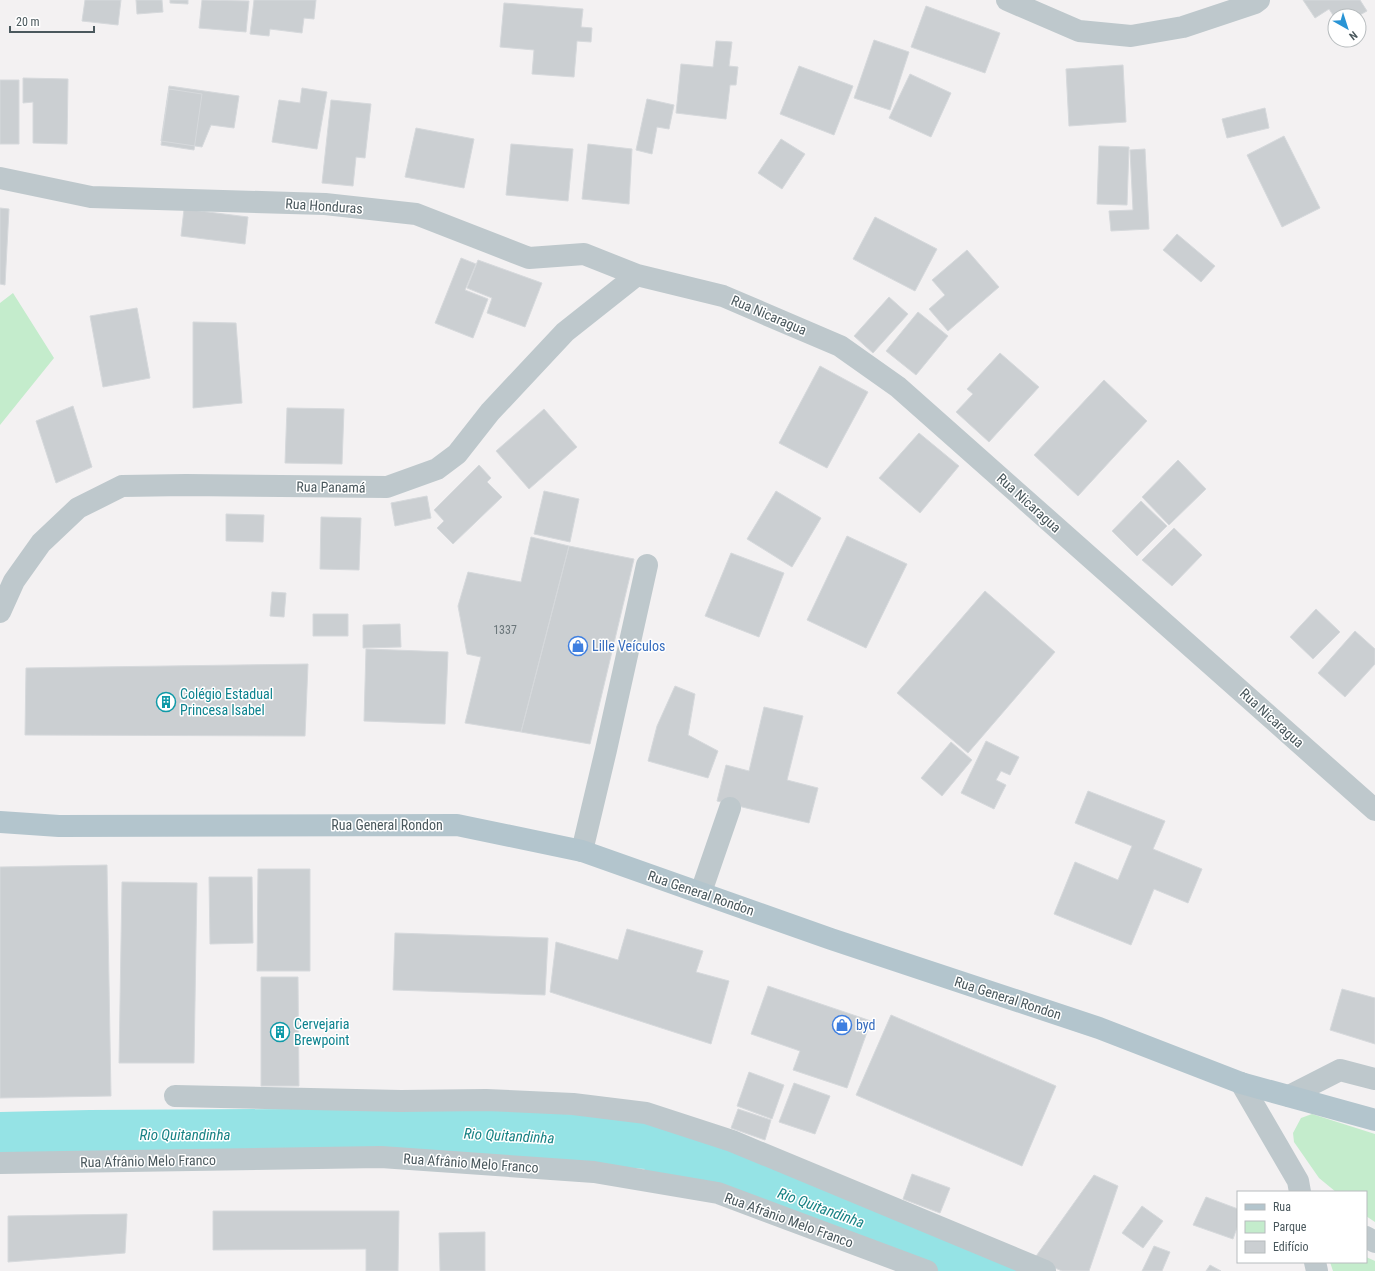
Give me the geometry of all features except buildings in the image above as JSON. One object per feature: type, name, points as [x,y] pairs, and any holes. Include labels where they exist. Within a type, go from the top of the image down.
[{"type":"main road","name":"Rua General Rondon","points":[[0,822],[70,826],[457,825],[582,851],[832,939],[1098,1028],[1242,1083],[1375,1120]]},
{"type":"street","points":[[1007,0],[1079,31],[1132,36],[1183,27],[1255,3],[1259,0]]},
{"type":"street","name":"Rua Honduras","points":[[0,178],[90,198],[325,204],[416,214],[529,258],[584,254],[637,275]]},
{"type":"street","name":"Rua Panamá","points":[[0,612],[14,580],[41,543],[78,508],[122,486],[186,485],[387,487],[437,469],[457,454],[490,412],[566,332],[637,275]]},
{"type":"street","name":"Rua Nicaragua","points":[[637,275],[723,296],[787,322],[840,346],[898,387],[1375,810]]},
{"type":"street","points":[[582,851],[648,565]]},
{"type":"street","points":[[701,892],[730,808]]},
{"type":"street","points":[[1289,1096],[1340,1070],[1375,1079]]},
{"type":"street","points":[[1242,1083],[1303,1188]]},
{"type":"street","points":[[175,1096],[401,1101],[486,1100],[574,1104],[646,1113],[732,1141],[1045,1271]]},
{"type":"street","name":"Rua Afrânio Melo Franco","points":[[0,1163],[381,1157],[594,1172],[718,1193],[927,1271]]},
{"type":"green space","points":[[13,293],[54,358],[0,425],[0,303]]},
{"type":"green space","points":[[1312,1114],[1375,1134],[1375,1222],[1367,1217],[1367,1191],[1335,1191],[1319,1178],[1294,1142],[1293,1133],[1301,1118]]},
{"type":"green space","points":[[1367,1257],[1375,1261],[1375,1271],[1333,1271],[1330,1263],[1367,1263]]},
{"type":"waterway","name":"Rio Quitandinha","points":[[0,1137],[90,1135],[465,1133],[647,1144],[995,1271]]},
{"type":"place","name":"Lille Veículos","points":[[578,646]]},
{"type":"place","name":"Colégio Estadual Princesa Isabel","points":[[166,702]]},
{"type":"place","name":"byd","points":[[842,1025]]},
{"type":"place","name":"Cervejaria Brewpoint","points":[[280,1032]]}]
